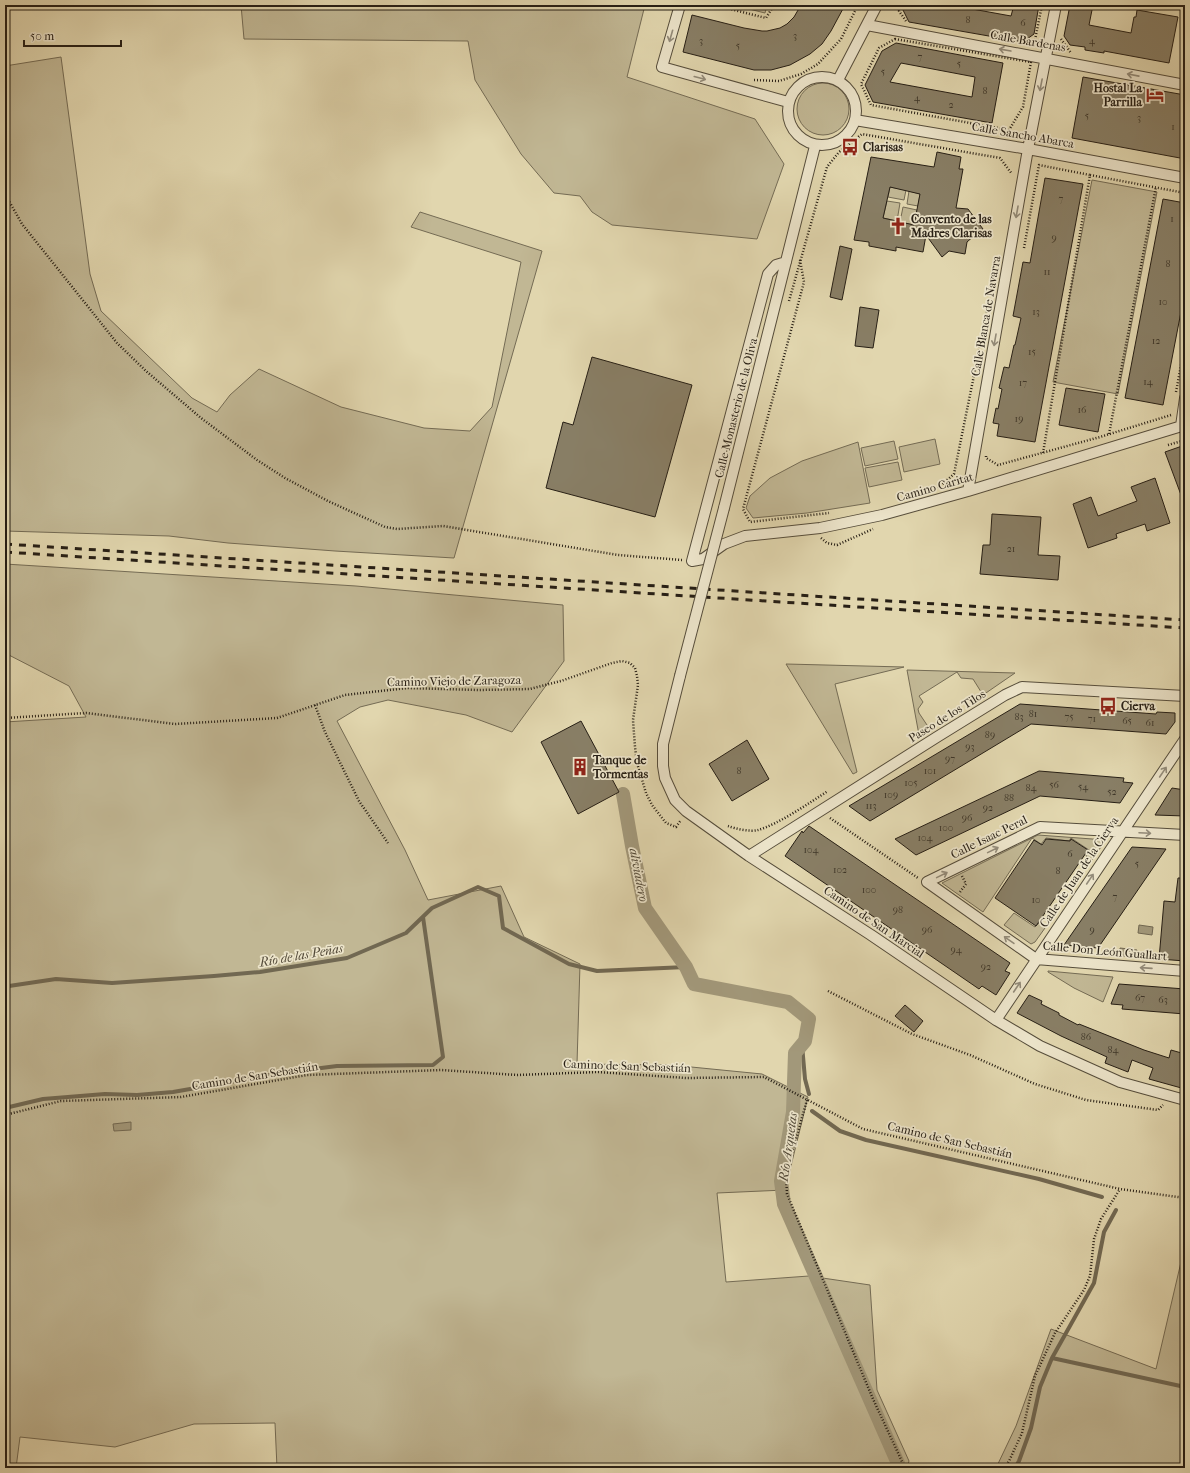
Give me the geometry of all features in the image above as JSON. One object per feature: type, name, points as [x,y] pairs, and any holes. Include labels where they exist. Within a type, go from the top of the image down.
[{"type":"street","points":[[680,5],[662,67],[788,102]]},
{"type":"street","points":[[838,80],[878,5]]},
{"type":"street","name":"Calle Blanca de Navarra","points":[[968,491],[1028,149],[1056,5]]},
{"type":"street","name":"Calle Bardenas","points":[[867,25],[1185,85]]},
{"type":"street","points":[[826,76],[838,80],[847,87],[854,97],[856,108],[855,120],[850,132],[840,141],[828,145],[815,146],[802,140],[792,130],[787,116],[788,102],[794,91],[802,82],[814,77],[826,76]]},
{"type":"street","name":"Calle Sancho Abarca","points":[[855,120],[1028,149],[1185,178]]},
{"type":"street","name":"Calle Monasterio de la Oliva","points":[[680,676],[815,146]]},
{"type":"street","points":[[692,561],[768,274],[776,265],[786,262]]},
{"type":"street","points":[[1180,396],[1183,425]]},
{"type":"street","name":"Camino Caritat","points":[[692,561],[704,559],[724,544],[745,536],[820,528],[882,515],[968,491],[1183,425]]},
{"type":"street","name":"Camino de San Marcial","points":[[680,676],[663,744],[663,760],[665,778],[669,787],[675,800],[686,811],[749,856],[996,1020],[1040,1046],[1120,1082],[1185,1100]]},
{"type":"street","name":"Paseo de los Tilos","points":[[749,856],[937,737],[1022,686],[1185,696]]},
{"type":"street","name":"Calle de Juan de la Cierva","points":[[996,1020],[1185,739]]},
{"type":"street","name":"Calle Isaac Peral","points":[[925,879],[1040,827],[1185,835]]},
{"type":"street","name":"Calle Don León Guallart","points":[[925,879],[1036,959],[1185,971]]},
{"type":"path","points":[[714,5],[766,18],[774,5]]},
{"type":"path","points":[[750,79],[760,81],[779,81],[801,74],[818,64],[841,39],[858,5]]},
{"type":"path","points":[[902,5],[899,11],[908,25]]},
{"type":"path","points":[[1023,46],[1035,40],[1042,5]]},
{"type":"path","points":[[1060,36],[1073,55]]},
{"type":"path","points":[[895,39],[1031,62],[1023,107],[1009,130],[871,105],[861,84],[879,48],[895,39]]},
{"type":"path","points":[[788,305],[827,167],[839,152],[862,134],[1000,158],[1014,176]]},
{"type":"path","points":[[1022,255],[1039,165],[1185,193]]},
{"type":"path","points":[[1043,453],[1090,175]]},
{"type":"path","points":[[1109,435],[1156,187]]},
{"type":"path","points":[[5,194],[22,224],[117,343],[146,371],[201,418],[257,460],[285,478],[328,501],[385,527],[396,529],[443,526],[618,555],[692,561]]},
{"type":"path","points":[[800,260],[804,282],[743,509],[750,522],[836,513]]},
{"type":"path","points":[[937,488],[954,474],[988,305]]},
{"type":"path","points":[[1180,396],[1185,344]]},
{"type":"path","points":[[987,452],[986,458],[998,464],[1109,435],[1171,415],[1173,408]]},
{"type":"path","points":[[1168,445],[1185,440]]},
{"type":"path","name":"Camino Viejo de Zaragoza","points":[[5,718],[86,714],[175,724],[277,718],[345,695],[407,688],[479,690],[530,689],[561,682],[612,663],[622,661],[630,663],[636,668],[638,685],[633,720],[635,748],[637,763],[646,793],[652,805],[666,823],[676,827],[686,811]]},
{"type":"path","points":[[315,705],[325,732],[359,801],[388,843]]},
{"type":"path","points":[[722,824],[735,829],[757,830],[775,822],[830,790]]},
{"type":"path","points":[[829,818],[921,879],[925,879]]},
{"type":"path","points":[[958,896],[966,884],[960,872]]},
{"type":"path","points":[[828,991],[912,1034],[970,1055],[1036,1084],[1086,1100],[1158,1110],[1173,1097]]},
{"type":"path","name":"Camino de San Sebastián","points":[[5,1115],[61,1101],[181,1098],[307,1075],[441,1070],[517,1075],[598,1072],[686,1078],[764,1077],[863,1129],[1120,1189],[1185,1198]]},
{"type":"path","points":[[807,1100],[786,1174],[787,1194],[873,1399],[905,1468]]},
{"type":"path","points":[[1005,1468],[1022,1433],[1035,1376],[1055,1333],[1084,1290],[1090,1276],[1094,1239],[1101,1219],[1120,1189]]},
{"type":"shaded area","points":[[241,5],[645,5],[627,77],[755,119],[784,164],[757,239],[612,225],[592,212],[580,196],[554,193],[521,154],[475,80],[468,41],[244,39]]},
{"type":"shaded area","points":[[750,5],[767,5],[765,13],[749,9]]},
{"type":"shaded area","points":[[61,57],[90,274],[101,311],[192,398],[217,412],[230,395],[259,369],[341,407],[424,428],[470,431],[492,407],[521,262],[411,227],[420,212],[542,251],[454,558],[228,543],[169,536],[5,531],[5,66]]},
{"type":"shaded area","points":[[818,83],[828,83],[842,90],[849,104],[849,114],[842,128],[828,135],[818,135],[808,131],[801,124],[797,114],[797,104],[801,94],[808,87]]},
{"type":"shaded area","points":[[1092,180],[1157,192],[1118,394],[1053,382]]},
{"type":"shaded area","points":[[890,187],[906,190],[904,200],[888,197]]},
{"type":"shaded area","points":[[909,191],[920,194],[918,206],[907,204]]},
{"type":"shaded area","points":[[887,201],[900,203],[897,221],[883,218]]},
{"type":"shaded area","points":[[903,207],[917,210],[913,225],[900,222]]},
{"type":"shaded area","points":[[935,439],[940,464],[904,472],[899,447]]},
{"type":"shaded area","points":[[894,441],[898,459],[865,466],[861,448]]},
{"type":"shaded area","points":[[858,442],[870,503],[807,513],[753,518],[746,508],[750,496],[770,478],[802,461]]},
{"type":"shaded area","points":[[898,462],[902,480],[869,487],[865,468]]},
{"type":"shaded area","points":[[5,564],[356,586],[563,605],[564,661],[512,732],[466,715],[388,700],[360,707],[337,721],[405,850],[428,900],[501,886],[524,937],[580,964],[577,1064],[671,1065],[762,1074],[808,1097],[785,1190],[717,1193],[726,1282],[809,1276],[870,1285],[877,1390],[909,1461],[907,1468],[277,1468],[275,1423],[194,1424],[115,1447],[20,1437],[16,1468],[5,1468],[5,722],[86,717],[69,686],[5,653]]},
{"type":"shaded area","points":[[786,664],[904,667],[835,684],[857,772],[853,774]]},
{"type":"shaded area","points":[[907,670],[1015,673],[983,695],[973,679],[961,678],[957,672],[919,696],[923,702],[918,709],[919,713],[929,728],[919,735]]},
{"type":"shaded area","points":[[1038,835],[1106,840],[1091,861],[1086,856],[1089,850],[1071,838],[1069,841],[1046,838],[1041,844],[1032,838]]},
{"type":"shaded area","points":[[1032,838],[983,912],[942,883]]},
{"type":"shaded area","points":[[1014,913],[1035,927],[1039,923],[1045,928],[1035,942],[1031,944],[1004,925]]},
{"type":"shaded area","points":[[1139,925],[1153,927],[1152,935],[1138,933]]},
{"type":"shaded area","points":[[1120,948],[1137,950],[1137,957],[1120,956]]},
{"type":"shaded area","points":[[1048,972],[1113,977],[1103,1002],[1074,988]]},
{"type":"shaded area","points":[[131,1122],[131,1130],[114,1131],[113,1124]]},
{"type":"shaded area","points":[[1185,1245],[1185,1468],[996,1468],[1016,1426],[1051,1329],[1156,1369]]},
{"type":"building","points":[[801,5],[845,5],[822,44],[810,54],[790,65],[771,70],[754,70],[683,52],[692,15],[744,28],[767,31],[780,28],[787,24],[794,17]]},
{"type":"building","points":[[906,5],[950,5],[1011,16],[1014,5],[1039,5],[1034,34],[1023,42],[909,22],[903,10]]},
{"type":"building","points":[[1070,5],[1093,5],[1089,25],[1131,33],[1137,10],[1178,17],[1169,63],[1104,51],[1104,53],[1085,50],[1085,47],[1070,45],[1064,36]]},
{"type":"building","points":[[896,43],[1003,63],[992,123],[873,102],[865,85],[882,51]],"holes":[[[901,63],[975,77],[972,97],[890,82]]]},
{"type":"building","points":[[1083,77],[1185,95],[1185,157],[1180,158],[1072,138]]},
{"type":"building","name":"Convento de las Madres Clarisas","points":[[937,152],[961,157],[959,169],[963,169],[956,208],[968,209],[983,229],[967,242],[965,254],[949,251],[942,257],[926,235],[923,252],[896,247],[896,251],[869,246],[869,242],[854,240],[871,157],[934,167]],"holes":[[[890,187],[920,194],[914,225],[883,218]]]},
{"type":"building","points":[[1045,178],[1083,184],[1035,442],[997,436],[999,424],[993,423],[996,408],[998,409],[1002,389],[999,388],[1004,367],[1009,368],[1021,318],[1013,316],[1023,262],[1030,263]]},
{"type":"building","points":[[1163,199],[1185,203],[1185,291],[1163,405],[1125,398]]},
{"type":"building","points":[[840,246],[852,249],[842,300],[830,297]]},
{"type":"building","points":[[860,307],[879,310],[873,348],[855,346]]},
{"type":"building","points":[[592,357],[692,385],[655,517],[546,488],[563,422],[573,425]]},
{"type":"building","points":[[1066,388],[1105,394],[1098,432],[1059,425]]},
{"type":"building","points":[[1185,445],[1185,503],[1184,503],[1165,452]]},
{"type":"building","points":[[1155,478],[1170,523],[1147,531],[1145,524],[1116,534],[1117,538],[1088,548],[1073,504],[1091,497],[1098,516],[1137,501],[1131,487]]},
{"type":"building","points":[[992,514],[1041,517],[1038,555],[1060,556],[1058,580],[980,574],[983,545],[990,545]]},
{"type":"building","points":[[1020,704],[1156,714],[1157,712],[1175,713],[1175,722],[1166,734],[1031,724],[870,821],[849,806]]},
{"type":"building","name":"Tanque de Tormentas","points":[[581,721],[619,792],[578,814],[541,742]]},
{"type":"building","points":[[747,740],[769,779],[732,801],[709,764]]},
{"type":"building","points":[[1039,771],[1124,778],[1123,782],[1133,783],[1120,803],[1040,796],[916,855],[895,839]]},
{"type":"building","points":[[1172,788],[1185,790],[1185,816],[1155,815]]},
{"type":"building","points":[[809,826],[1010,963],[1005,971],[1010,973],[996,995],[982,986],[979,989],[785,856],[802,831],[803,833]]},
{"type":"building","points":[[1046,839],[1070,841],[1071,839],[1088,850],[1036,926],[995,898],[1034,840],[1042,845]]},
{"type":"building","points":[[1132,847],[1166,849],[1098,948],[1064,945]]},
{"type":"building","points":[[1178,878],[1185,878],[1185,961],[1159,959],[1164,901],[1175,902]]},
{"type":"building","points":[[1119,984],[1185,989],[1185,1014],[1122,1009],[1123,1005],[1111,1004]]},
{"type":"building","points":[[1029,995],[1042,1001],[1041,1004],[1078,1025],[1079,1024],[1144,1050],[1169,1058],[1171,1050],[1185,1054],[1185,1089],[1149,1079],[1153,1068],[1132,1060],[1128,1072],[1105,1063],[1107,1057],[1061,1036],[1017,1013]]},
{"type":"building","points":[[905,1005],[923,1021],[914,1032],[895,1016]]},
{"type":"waterway","name":"Río Arquetas","points":[[623,794],[645,908],[686,967],[694,984],[788,1002],[809,1019],[805,1041],[795,1053],[793,1112],[781,1181],[784,1204],[900,1468]]},
{"type":"waterway","name":"Río de las Peñas","points":[[5,986],[56,979],[112,983],[214,976],[260,972],[347,958],[406,933],[432,908],[478,887],[499,896],[503,928],[569,964],[597,971],[686,967]]},
{"type":"waterway","points":[[5,1108],[43,1099],[105,1094],[137,1095],[173,1092],[282,1073],[337,1066],[433,1065],[443,1057],[423,917]]},
{"type":"waterway","points":[[802,1045],[805,1079],[809,1094]]},
{"type":"waterway","points":[[812,1111],[840,1131],[866,1140],[1039,1179],[1102,1197]]},
{"type":"waterway","points":[[1015,1468],[1031,1428],[1040,1387],[1052,1358],[1094,1283],[1104,1232],[1116,1210]]},
{"type":"waterway","points":[[1052,1358],[1185,1387]]},
{"type":"railway","points":[[5,544],[1185,620]]},
{"type":"railway","points":[[5,552],[1185,628]]},
{"type":"place","name":"Hostal La Parrilla","points":[[1155,95]]},
{"type":"place","name":"Clarisas","points":[[850,147]]},
{"type":"place","name":"Convento de las Madres Clarisas","points":[[898,226]]},
{"type":"place","name":"Cierva","points":[[1108,706]]},
{"type":"place","name":"Tanque de Tormentas","points":[[580,767]]},
{"type":"water label","name":"aliviadero","points":[[639,875]]}]
